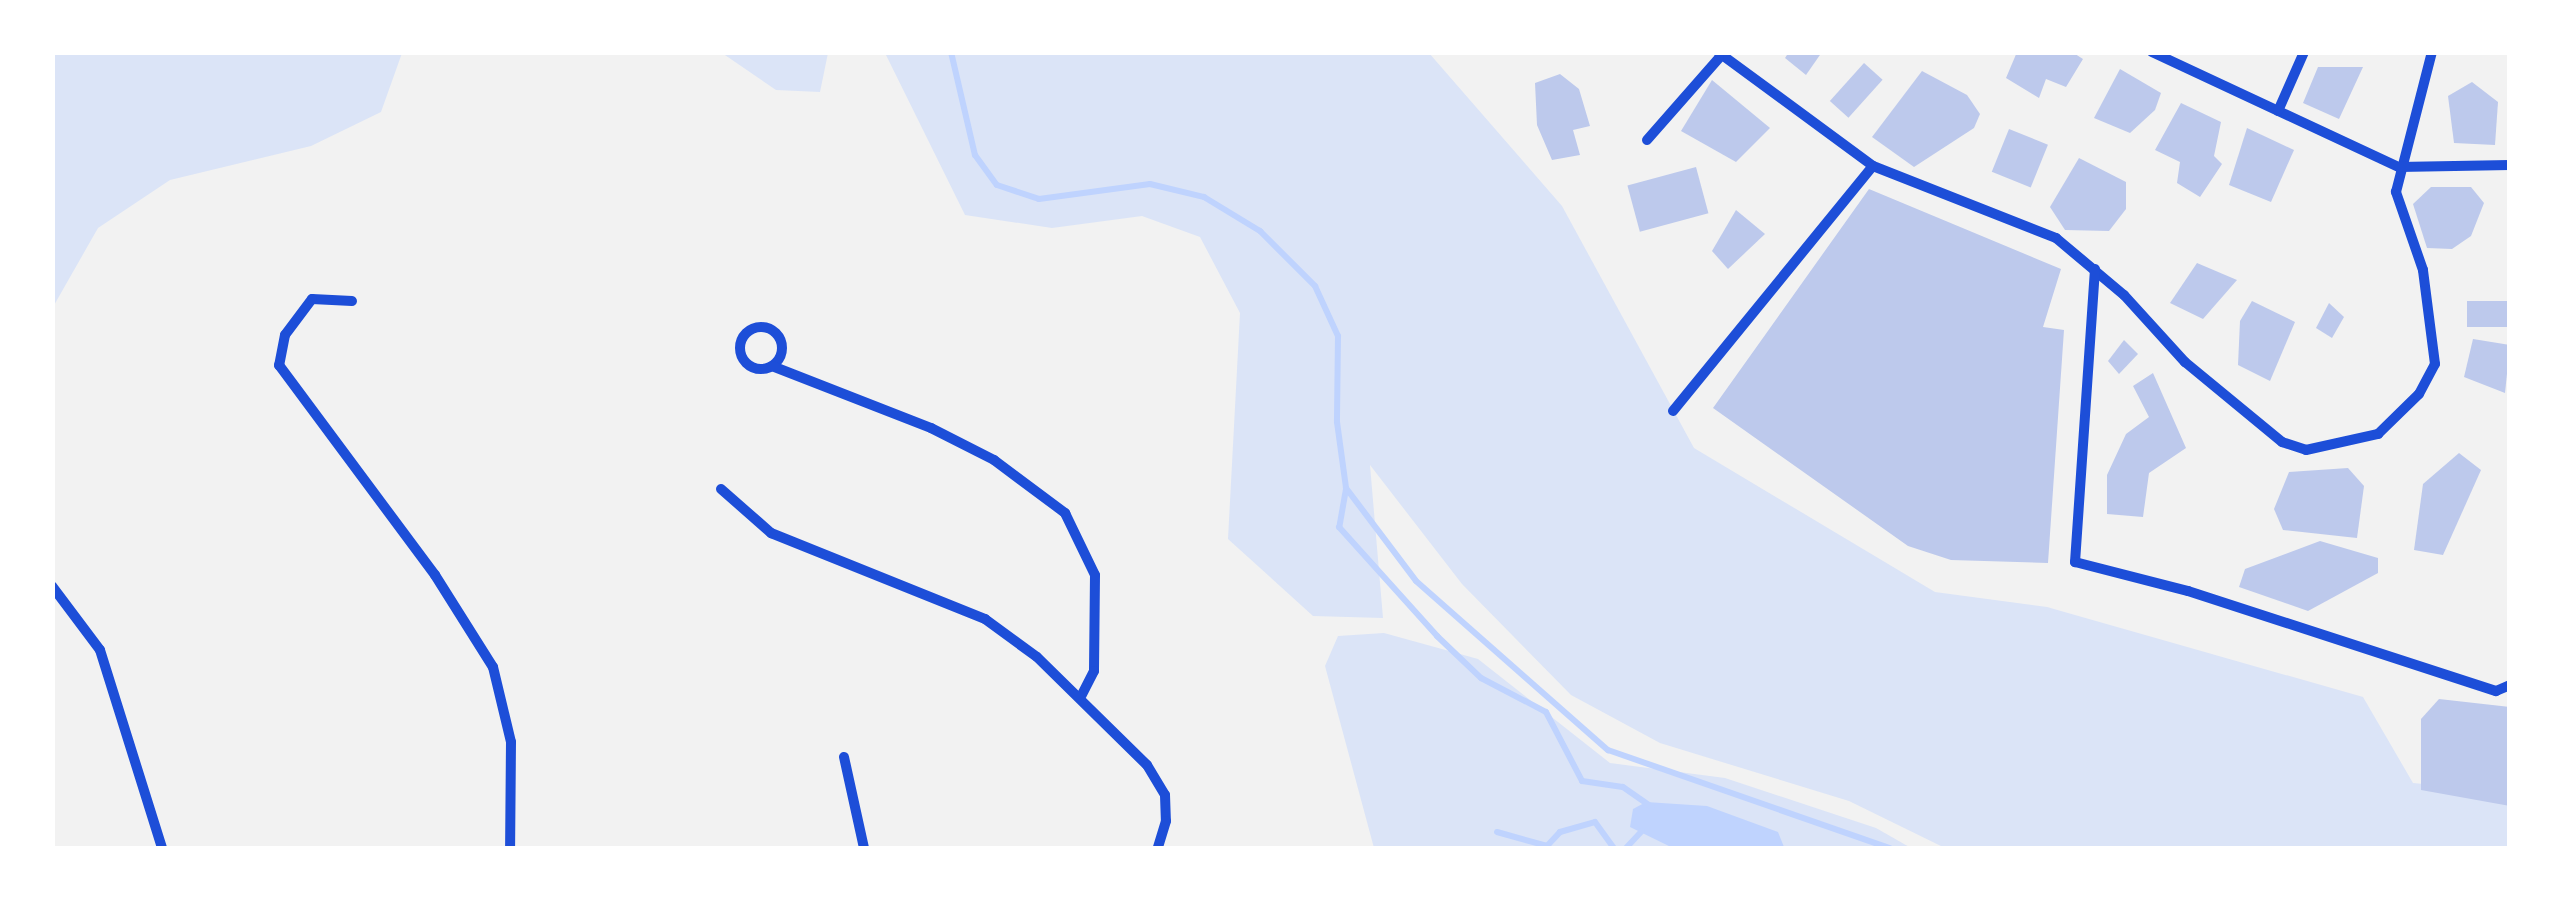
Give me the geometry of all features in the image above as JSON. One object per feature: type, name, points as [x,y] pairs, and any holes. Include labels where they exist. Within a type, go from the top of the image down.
[{"type":"street","points":[[2152,52],[2399,167],[2510,166]]},
{"type":"street","points":[[2278,111],[2304,52]]},
{"type":"street","points":[[1647,140],[1719,55],[1873,166],[2056,238],[2095,269],[2184,362],[2282,442],[2306,450],[2378,434],[2419,394],[2434,364],[2423,270],[2396,192],[2399,167],[2432,52]]},
{"type":"street","points":[[1673,411],[1873,166]]},
{"type":"street","points":[[2095,269],[2076,562],[2188,591],[2496,692],[2510,685]]},
{"type":"street","points":[[352,300],[312,299],[285,335],[279,365],[435,576],[493,667],[511,742],[510,848]]},
{"type":"street","points":[[772,366],[782,354],[780,338],[766,328],[750,330],[741,344],[743,360],[756,369],[772,366],[932,428],[994,460],[1065,513],[1095,575],[1094,672],[1082,696]]},
{"type":"street","points":[[722,488],[771,533],[985,618],[1082,696],[1148,764],[1164,795],[1166,821],[1158,848]]},
{"type":"street","points":[[52,586],[100,650],[162,848]]},
{"type":"street","points":[[844,758],[864,848]]},
{"type":"shaded area","points":[[53,52],[402,53],[381,112],[311,146],[170,180],[98,228],[53,307]]},
{"type":"shaded area","points":[[722,53],[828,53],[820,92],[776,90]]},
{"type":"shaded area","points":[[885,53],[1429,53],[1562,206],[1694,448],[1935,592],[2047,607],[2363,697],[2413,783],[2509,792],[2509,848],[1945,848],[1849,801],[1660,743],[1571,695],[1462,584],[1370,465],[1383,618],[1313,616],[1228,539],[1240,313],[1200,237],[1142,216],[1052,228],[965,215]]},
{"type":"shaded area","points":[[1384,633],[1478,659],[1610,763],[1725,778],[1876,828],[1911,848],[1374,848],[1325,666],[1338,636]]},
{"type":"water","points":[[1646,802],[1707,806],[1778,832],[1784,847],[1673,848],[1630,827],[1633,809]]},
{"type":"building","points":[[1789,52],[1822,52],[1806,75],[1785,58]]},
{"type":"building","points":[[2017,52],[2072,52],[2083,59],[2066,87],[2046,79],[2039,98],[2006,78]]},
{"type":"building","points":[[1864,63],[1883,80],[1848,118],[1830,101]]},
{"type":"building","points":[[2318,67],[2363,67],[2339,119],[2303,103]]},
{"type":"building","points":[[2120,69],[2161,93],[2155,110],[2130,133],[2094,118]]},
{"type":"building","points":[[1922,71],[1967,95],[1980,114],[1974,128],[1914,167],[1872,137]]},
{"type":"building","points":[[1560,74],[1579,89],[1590,126],[1573,130],[1580,155],[1552,160],[1537,125],[1535,83]]},
{"type":"building","points":[[1712,80],[1770,128],[1736,162],[1681,131]]},
{"type":"building","points":[[2472,82],[2498,102],[2495,145],[2454,143],[2448,96]]},
{"type":"building","points":[[2181,103],[2221,122],[2214,156],[2222,164],[2200,197],[2177,183],[2180,162],[2155,150]]},
{"type":"building","points":[[2247,128],[2294,150],[2271,202],[2229,185]]},
{"type":"building","points":[[2009,129],[2048,145],[2031,187],[1992,172]]},
{"type":"building","points":[[2079,158],[2126,182],[2126,209],[2109,231],[2065,230],[2050,207]]},
{"type":"building","points":[[1696,167],[1708,213],[1640,232],[1627,185]]},
{"type":"building","points":[[2431,187],[2471,187],[2484,203],[2471,236],[2452,249],[2427,248],[2413,204]]},
{"type":"building","points":[[1869,189],[2061,269],[2043,327],[2064,330],[2048,563],[1951,560],[1908,546],[1713,408]]},
{"type":"building","points":[[1736,210],[1765,234],[1728,269],[1712,251]]},
{"type":"building","points":[[2197,263],[2237,280],[2203,319],[2170,303]]},
{"type":"building","points":[[2252,301],[2295,322],[2270,381],[2238,365],[2240,321]]},
{"type":"building","points":[[2467,301],[2510,301],[2510,327],[2467,327]]},
{"type":"building","points":[[2329,303],[2344,317],[2332,338],[2316,328]]},
{"type":"building","points":[[2473,339],[2510,345],[2505,393],[2464,377]]},
{"type":"building","points":[[2124,340],[2138,354],[2119,374],[2108,361]]},
{"type":"building","points":[[2153,373],[2186,448],[2149,473],[2143,517],[2107,514],[2107,475],[2126,434],[2149,417],[2133,386]]},
{"type":"building","points":[[2459,453],[2481,470],[2443,555],[2414,550],[2423,484]]},
{"type":"building","points":[[2348,468],[2364,486],[2357,538],[2283,530],[2274,509],[2289,472]]},
{"type":"building","points":[[2320,541],[2378,558],[2378,573],[2308,611],[2239,587],[2245,569]]},
{"type":"building","points":[[2439,699],[2510,707],[2510,806],[2421,790],[2421,719]]},
{"type":"waterway","points":[[951,52],[975,155],[997,185],[1039,199],[1150,184],[1204,197],[1260,231],[1315,286],[1338,336],[1337,422],[1346,488],[1416,581],[1608,750],[1890,848]]},
{"type":"waterway","points":[[1346,489],[1339,527],[1437,636],[1481,678],[1546,712],[1582,781],[1623,787],[1652,807]]},
{"type":"waterway","points":[[1497,832],[1547,846],[1560,832],[1595,822],[1614,848]]},
{"type":"waterway","points":[[1626,848],[1642,831]]}]
